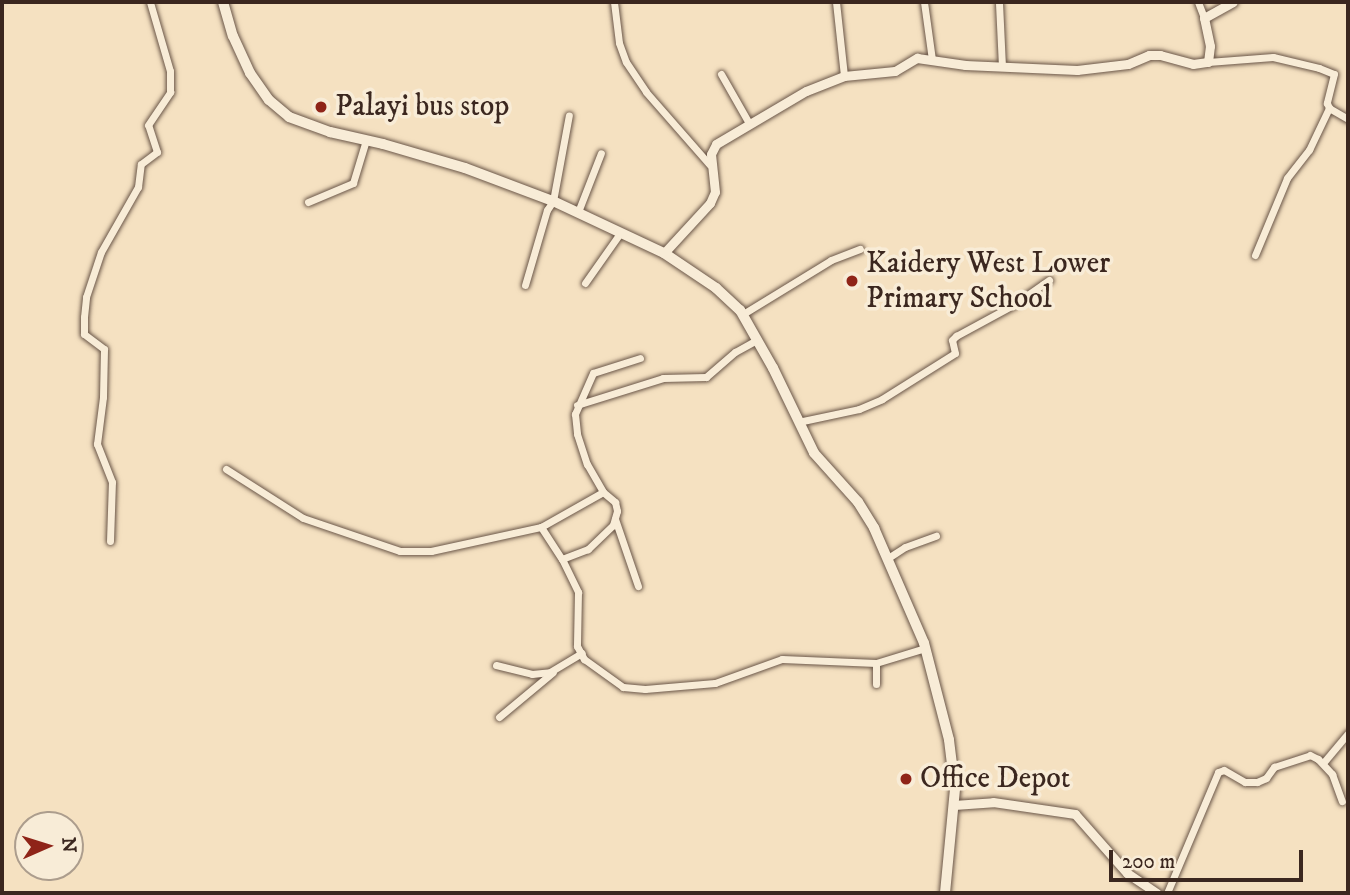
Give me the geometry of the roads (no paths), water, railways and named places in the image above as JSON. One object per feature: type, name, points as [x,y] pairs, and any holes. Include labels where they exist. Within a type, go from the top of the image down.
[{"type":"main road","points":[[223,2],[233,36],[250,74],[269,100],[289,117],[330,132],[464,169],[553,201],[664,253],[716,288],[743,314],[814,453],[858,502],[888,558],[925,648],[950,740],[954,805],[945,893]]},
{"type":"street","points":[[110,541],[112,482],[97,444],[103,397],[104,349],[84,334],[84,317],[86,297],[101,252],[138,187],[141,164],[157,152],[148,125],[170,92],[170,71],[150,2]]},
{"type":"street","points":[[614,2],[619,43],[626,62],[646,92],[710,165]]},
{"type":"street","points":[[836,2],[844,76]]},
{"type":"street","points":[[924,2],[932,60]]},
{"type":"street","points":[[1198,2],[1210,46],[1208,62]]},
{"type":"street","points":[[1204,18],[1233,2]]},
{"type":"street","points":[[999,3],[1002,67]]},
{"type":"street","points":[[664,253],[710,203],[715,192],[710,165],[711,154],[716,144],[806,91],[844,76],[895,71],[917,58],[1002,67],[1077,70],[1128,64],[1149,55],[1160,55],[1193,64],[1273,57],[1334,74],[1327,103],[1329,108],[1348,120]]},
{"type":"street","points":[[722,74],[749,123]]},
{"type":"street","points":[[1255,255],[1287,178],[1309,150],[1329,108]]},
{"type":"street","points":[[524,285],[547,210],[553,201],[569,115]]},
{"type":"street","points":[[307,202],[353,183],[366,140]]},
{"type":"street","points":[[578,212],[601,153]]},
{"type":"street","points":[[585,283],[621,232]]},
{"type":"street","points":[[743,314],[831,260],[860,250]]},
{"type":"street","points":[[797,422],[859,410],[882,399],[955,353],[952,340],[957,336],[1049,280]]},
{"type":"street","points":[[577,405],[663,379],[706,377],[735,352],[757,340]]},
{"type":"street","points":[[562,559],[588,549],[613,525],[617,511],[615,502],[603,492],[580,447],[575,422],[577,405],[593,373],[640,358]]},
{"type":"street","points":[[226,469],[303,518],[400,551],[430,551],[541,527],[603,492]]},
{"type":"street","points":[[615,519],[638,586]]},
{"type":"street","points":[[541,527],[562,559],[578,593],[578,646],[582,653],[623,687],[645,690],[715,683],[782,659],[876,663],[925,648]]},
{"type":"street","points":[[888,558],[905,547],[936,536]]},
{"type":"street","points":[[499,717],[554,671],[582,653]]},
{"type":"street","points":[[876,663],[876,684]]},
{"type":"street","points":[[496,665],[532,674],[554,671]]},
{"type":"street","points":[[1323,763],[1348,733]]},
{"type":"street","points":[[1167,893],[1218,772],[1224,770],[1245,782],[1257,782],[1266,778],[1274,767],[1310,755],[1323,763],[1332,774],[1342,801]]},
{"type":"street","points":[[954,805],[993,802],[1075,814],[1127,873],[1157,893]]},
{"type":"place","name":"Palayi bus stop","points":[[321,107]]},
{"type":"place","name":"Kaidery West Lower Primary School","points":[[852,281]]},
{"type":"place","name":"Office Depot","points":[[906,779]]}]
